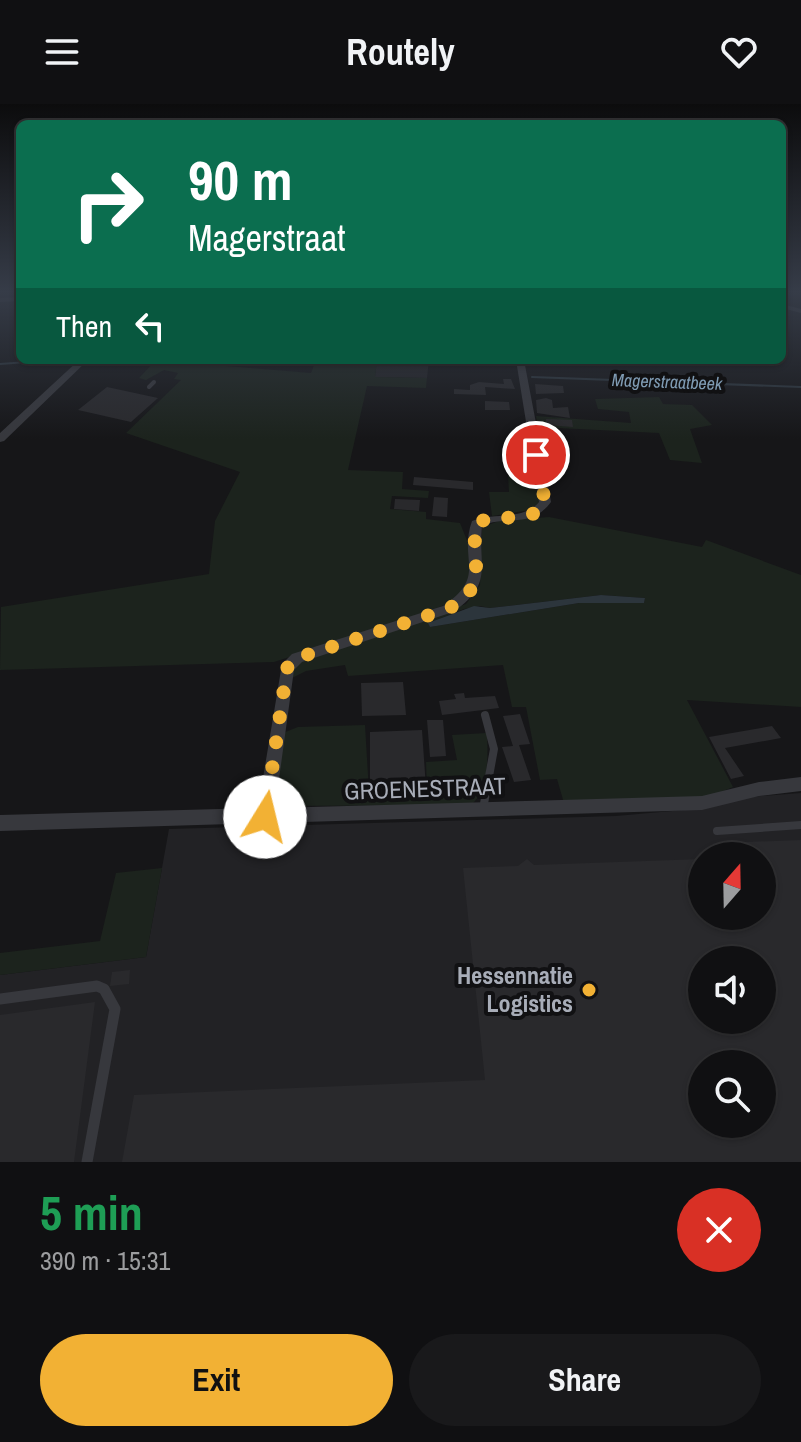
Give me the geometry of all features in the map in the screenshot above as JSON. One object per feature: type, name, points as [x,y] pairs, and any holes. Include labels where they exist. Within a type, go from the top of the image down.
[{"type":"street","points":[[0,439],[80,364]]},
{"type":"street","points":[[265,817],[287,668],[297,658],[448,609],[466,599],[475,586],[477,572],[476,524],[484,519],[529,516],[542,509],[545,502],[521,364]]},
{"type":"street","name":"GROENESTRAAT","points":[[0,823],[483,812],[702,803],[759,789],[801,784]]},
{"type":"lane","points":[[149,387],[154,382]]},
{"type":"lane","points":[[483,812],[494,751],[494,737],[485,715]]},
{"type":"lane","points":[[717,831],[801,825]]},
{"type":"lane","points":[[0,999],[97,986],[104,989],[115,1009],[87,1162]]},
{"type":"shaded area","points":[[152,364],[204,364],[311,373],[314,364],[377,364],[375,377],[427,378],[426,388],[367,386],[348,470],[403,472],[402,489],[429,491],[428,498],[392,496],[390,509],[426,512],[426,519],[460,523],[470,548],[470,581],[453,601],[424,614],[274,662],[0,670],[1,607],[209,574],[215,521],[240,472],[126,433],[181,380],[174,379],[178,373],[164,370],[146,380],[139,378]]},
{"type":"shaded area","points":[[377,364],[429,364],[427,378],[375,377]]},
{"type":"shaded area","points":[[659,397],[663,404],[692,405],[712,425],[690,429],[702,463],[670,460],[659,433],[538,427],[536,416],[631,423],[629,412],[598,409],[595,399]]},
{"type":"shaded area","points":[[508,475],[536,476],[541,496],[536,509],[492,516],[489,492],[509,492]]},
{"type":"shaded area","points":[[549,517],[702,547],[706,540],[801,575],[801,707],[687,700],[733,787],[709,797],[564,803],[557,779],[540,780],[526,707],[512,707],[503,665],[348,676],[345,665],[306,671],[290,679],[292,671],[303,659],[466,604],[480,585],[482,527],[499,521]],"holes":[[[601,595],[645,598],[644,603],[579,603],[430,627],[429,623],[480,606],[490,608]]]},
{"type":"shaded area","points":[[601,595],[645,598],[644,603],[579,603],[430,627],[428,623],[474,606],[490,608]]},
{"type":"shaded area","points":[[365,725],[369,792],[427,790],[426,762],[457,760],[452,735],[487,733],[486,772],[477,799],[471,805],[279,806],[275,800],[283,733],[298,727]]},
{"type":"shaded area","points":[[801,793],[801,1162],[0,1162],[0,975],[146,957],[169,829],[616,816],[706,808],[748,797]]},
{"type":"shaded area","points":[[162,868],[146,957],[0,975],[0,953],[100,941],[116,873]]},
{"type":"building","points":[[503,379],[511,379],[515,389],[485,387],[486,395],[454,394],[454,389],[470,390],[470,385],[479,382],[504,384]]},
{"type":"building","points":[[535,384],[563,386],[564,393],[536,394]]},
{"type":"building","points":[[107,387],[158,398],[131,422],[78,410]]},
{"type":"building","points":[[536,400],[552,400],[553,408],[568,407],[570,418],[537,413]]},
{"type":"building","points":[[485,401],[509,402],[510,410],[485,410]]},
{"type":"building","points":[[546,419],[572,420],[573,427],[546,425]]},
{"type":"building","points":[[414,477],[473,482],[473,490],[413,485]]},
{"type":"building","points":[[434,497],[448,498],[447,517],[432,516]]},
{"type":"building","points":[[395,499],[420,500],[419,511],[394,509]]},
{"type":"building","points":[[403,682],[406,715],[362,716],[361,683]]},
{"type":"building","points":[[464,693],[465,698],[495,696],[499,708],[442,715],[439,701],[456,699],[454,694]]},
{"type":"building","points":[[520,714],[530,744],[519,745],[531,780],[514,782],[502,747],[513,746],[503,716]]},
{"type":"building","points":[[427,720],[443,720],[446,756],[430,757]]},
{"type":"building","points":[[772,726],[781,738],[725,748],[744,776],[731,779],[709,737]]},
{"type":"building","points":[[422,730],[426,788],[370,789],[370,732]]},
{"type":"building","name":"Hessennatie Logistics","points":[[801,840],[801,1162],[122,1162],[134,1095],[485,1080],[463,868],[518,866],[527,859],[534,865],[688,860],[688,930],[776,930],[776,842],[744,842]]},
{"type":"building","points":[[130,970],[129,984],[110,986],[112,972]]},
{"type":"building","points":[[95,1002],[74,1162],[0,1162],[0,1015]]},
{"type":"waterway","points":[[0,364],[16,363]]},
{"type":"waterway","name":"Magerstraatbeek","points":[[532,377],[801,387]]},
{"type":"place","name":"Hessennatie Logistics","points":[[589,990]]},
{"type":"route","points":[[265,817],[287,668],[297,658],[448,609],[466,599],[475,586],[475,528],[478,521],[529,516],[542,509],[545,502],[536,455]]}]
